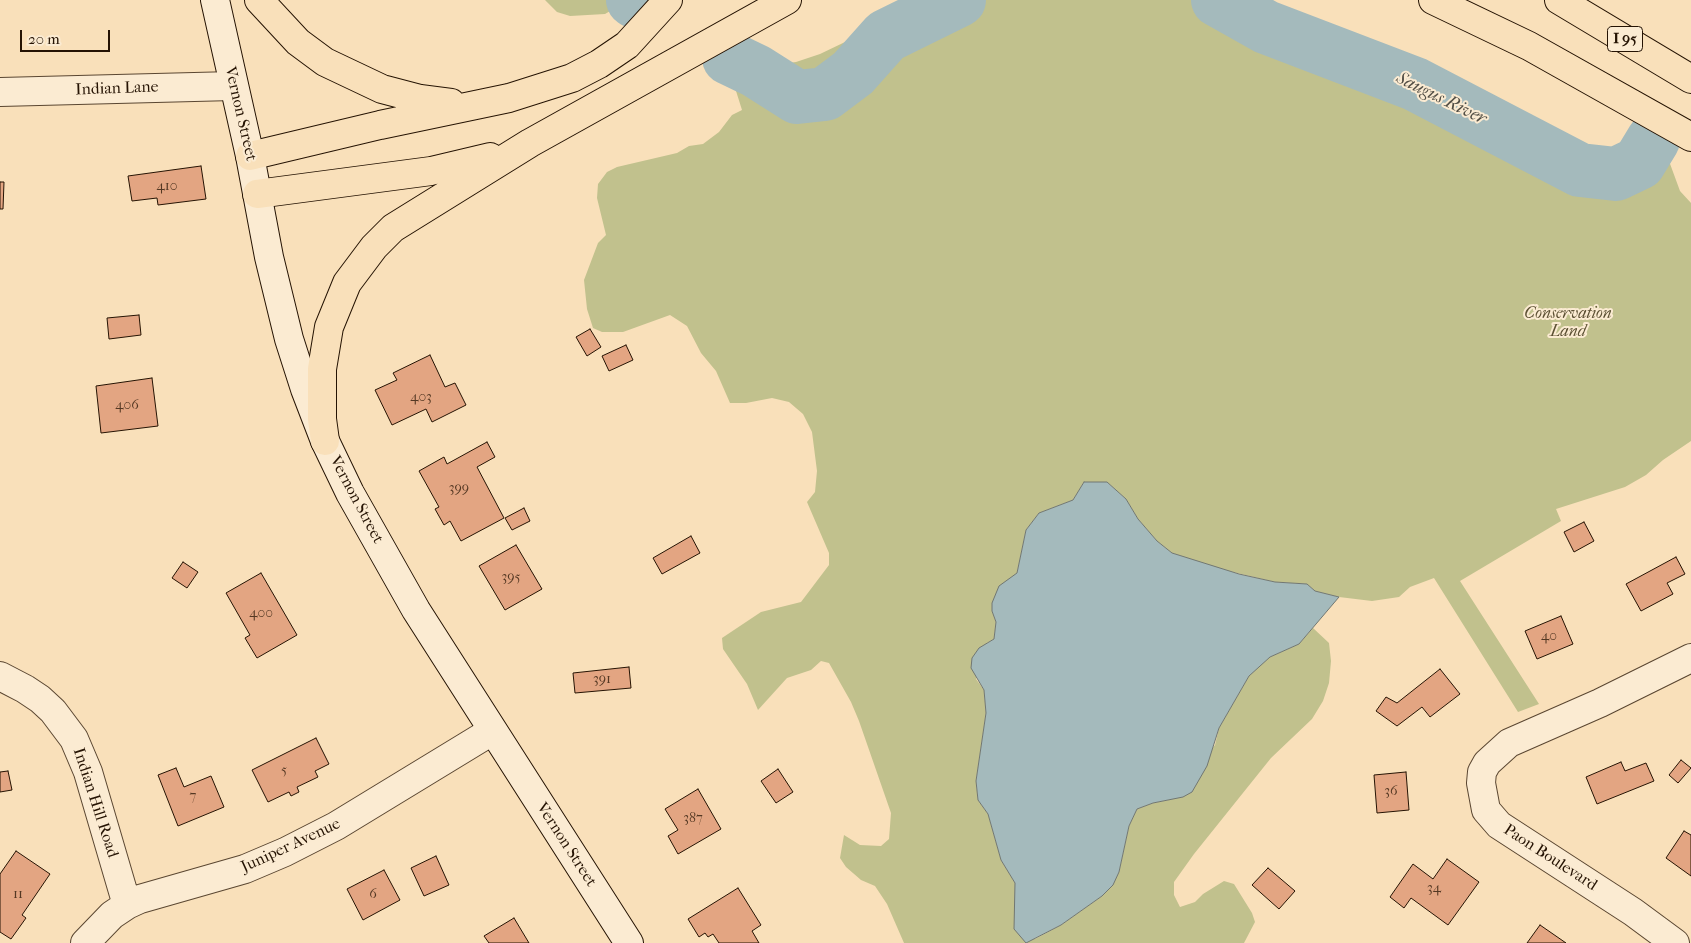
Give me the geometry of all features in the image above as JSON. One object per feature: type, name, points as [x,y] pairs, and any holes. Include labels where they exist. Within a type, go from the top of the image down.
[{"type":"highway","points":[[259,0],[298,42],[325,62],[356,78],[382,89],[420,99],[453,103],[483,103]]},
{"type":"highway","points":[[250,156],[536,91],[572,78],[599,64],[627,45],[668,0]]},
{"type":"highway","points":[[325,441],[321,395],[324,349],[331,320],[347,283],[374,247],[393,228],[530,143],[787,0]]},
{"type":"highway","points":[[1433,0],[1530,46],[1691,137]]},
{"type":"highway","name":"I 95","points":[[1559,0],[1691,79]]},
{"type":"highway","points":[[257,194],[431,171],[478,160],[530,143]]},
{"type":"street","name":"Vernon Street","points":[[215,0],[250,156],[269,257],[289,339],[305,389],[325,441],[350,493],[392,568],[492,731],[629,943]]},
{"type":"street","name":"Indian Lane","points":[[0,92],[233,86]]},
{"type":"street","name":"Paon Boulevard","points":[[1675,943],[1633,912],[1499,825],[1486,810],[1481,783],[1482,772],[1487,763],[1509,743],[1600,703],[1691,658]]},
{"type":"street","name":"Indian Hill Road","points":[[0,676],[40,699],[74,739],[88,772],[127,905]]},
{"type":"street","name":"Juniper Avenue","points":[[85,943],[112,915],[127,905],[140,899],[245,869],[285,852],[336,826],[492,731]]},
{"type":"green space","points":[[545,0],[621,0],[617,7],[605,14],[570,16],[557,12]]},
{"type":"green space","name":"Conservation Land","points":[[950,0],[1241,0],[1300,28],[1357,48],[1468,98],[1530,127],[1553,139],[1566,149],[1605,150],[1619,146],[1629,137],[1669,161],[1680,191],[1691,203],[1691,441],[1663,460],[1646,475],[1625,487],[1556,509],[1561,521],[1460,581],[1539,704],[1518,712],[1434,578],[1410,587],[1399,597],[1372,601],[1339,597],[1315,591],[1307,584],[1275,582],[1220,569],[1172,553],[1157,541],[1138,519],[1126,499],[1107,482],[1084,482],[1073,500],[1039,513],[1026,530],[1017,573],[992,611],[996,622],[994,639],[987,643],[976,679],[984,690],[986,713],[976,781],[978,800],[988,814],[1001,860],[1015,883],[1015,916],[1035,939],[1061,925],[1102,896],[1119,872],[1129,826],[1137,809],[1168,800],[1215,745],[1219,728],[1249,676],[1270,657],[1299,644],[1313,628],[1329,643],[1331,661],[1329,683],[1323,701],[1312,719],[1271,758],[1174,882],[1174,895],[1180,907],[1195,902],[1203,894],[1224,881],[1234,884],[1252,913],[1255,922],[1244,943],[904,943],[887,904],[875,886],[861,880],[846,867],[840,858],[844,835],[860,845],[881,846],[889,839],[891,813],[859,721],[851,702],[829,663],[821,661],[811,670],[787,678],[758,710],[747,684],[723,649],[722,638],[761,612],[801,602],[829,565],[829,553],[807,502],[815,492],[817,471],[812,432],[803,414],[789,402],[772,398],[746,403],[730,403],[716,371],[701,353],[687,326],[670,315],[623,332],[602,332],[593,328],[587,309],[584,280],[598,243],[606,235],[597,198],[598,184],[607,172],[617,167],[677,153],[689,146],[703,144],[719,132],[732,115],[742,110],[731,75],[752,77],[774,65],[796,62],[820,54],[893,19]]},
{"type":"shaded area","points":[[1084,482],[1107,482],[1126,499],[1138,519],[1157,541],[1172,553],[1239,574],[1275,582],[1307,584],[1315,591],[1339,597],[1299,644],[1270,657],[1249,676],[1219,728],[1207,766],[1192,792],[1183,797],[1153,803],[1137,809],[1129,826],[1119,872],[1113,885],[1102,896],[1061,925],[1026,943],[1014,929],[1015,883],[1001,860],[988,814],[978,800],[976,781],[986,713],[984,690],[971,668],[972,658],[979,648],[994,639],[996,622],[992,611],[992,603],[999,586],[1017,573],[1026,530],[1039,513],[1073,500]]},
{"type":"building","points":[[201,166],[206,199],[158,205],[157,198],[132,201],[128,176]]},
{"type":"building","points":[[0,182],[4,182],[3,209],[0,209]]},
{"type":"building","points":[[139,315],[141,335],[109,339],[107,318]]},
{"type":"building","points":[[590,329],[601,347],[587,356],[576,337]]},
{"type":"building","points":[[626,345],[633,360],[609,371],[602,356]]},
{"type":"building","points":[[430,355],[445,387],[455,383],[466,405],[432,422],[426,409],[392,425],[375,390],[397,380],[393,373]]},
{"type":"building","points":[[152,378],[158,426],[101,433],[96,386]]},
{"type":"building","points":[[487,442],[495,457],[477,467],[504,518],[461,541],[450,521],[444,525],[435,509],[439,507],[419,471],[444,457],[447,464]]},
{"type":"building","points":[[524,508],[530,521],[512,530],[505,518]]},
{"type":"building","points":[[1584,522],[1594,541],[1574,552],[1564,532]]},
{"type":"building","points":[[691,536],[700,553],[662,574],[653,558]]},
{"type":"building","points":[[516,545],[542,589],[505,610],[479,566]]},
{"type":"building","points":[[1676,557],[1685,574],[1667,583],[1673,594],[1641,611],[1626,584]]},
{"type":"building","points":[[183,562],[198,572],[187,588],[172,578]]},
{"type":"building","points":[[261,573],[297,635],[257,658],[245,638],[250,635],[226,593]]},
{"type":"building","points":[[1561,616],[1573,644],[1537,659],[1525,631]]},
{"type":"building","points":[[629,667],[631,688],[575,693],[573,673]]},
{"type":"building","points":[[1440,669],[1460,694],[1430,717],[1422,707],[1397,726],[1376,711],[1386,697],[1397,703]]},
{"type":"building","points":[[316,738],[329,764],[315,771],[318,777],[297,787],[299,792],[291,796],[289,792],[268,802],[252,770]]},
{"type":"building","points":[[1681,760],[1691,768],[1678,783],[1669,775]]},
{"type":"building","points":[[1621,762],[1625,771],[1646,763],[1654,781],[1597,804],[1586,777]]},
{"type":"building","points":[[176,768],[184,787],[211,776],[224,807],[178,826],[158,775]]},
{"type":"building","points":[[778,769],[793,792],[776,803],[761,781]]},
{"type":"building","points":[[8,771],[12,790],[0,792],[0,772]]},
{"type":"building","points":[[1406,772],[1409,810],[1377,813],[1374,775]]},
{"type":"building","points":[[698,789],[721,829],[678,854],[668,836],[678,830],[665,809]]},
{"type":"building","points":[[1684,831],[1691,835],[1691,876],[1666,858]]},
{"type":"building","points":[[16,851],[50,874],[22,915],[26,918],[11,939],[0,932],[0,874]]},
{"type":"building","points":[[436,856],[449,885],[424,896],[411,868]]},
{"type":"building","points":[[1447,859],[1479,882],[1448,925],[1411,898],[1404,908],[1390,897],[1413,864],[1433,879]]},
{"type":"building","points":[[1268,868],[1295,891],[1279,909],[1252,885]]},
{"type":"building","points":[[384,870],[400,900],[363,920],[347,889]]},
{"type":"building","points":[[738,888],[761,925],[752,931],[759,943],[719,943],[713,934],[708,937],[705,933],[699,937],[688,919]]},
{"type":"building","points":[[514,918],[529,943],[489,943],[484,936]]},
{"type":"building","points":[[1540,925],[1566,943],[1527,943]]},
{"type":"waterway","name":"Saugus River","points":[[729,58],[756,71],[797,97],[825,94],[853,73],[886,36],[959,0]]},
{"type":"waterway","name":"Saugus River","points":[[1218,0],[1266,27],[1415,84],[1580,170],[1616,174],[1639,163],[1653,140]]}]
